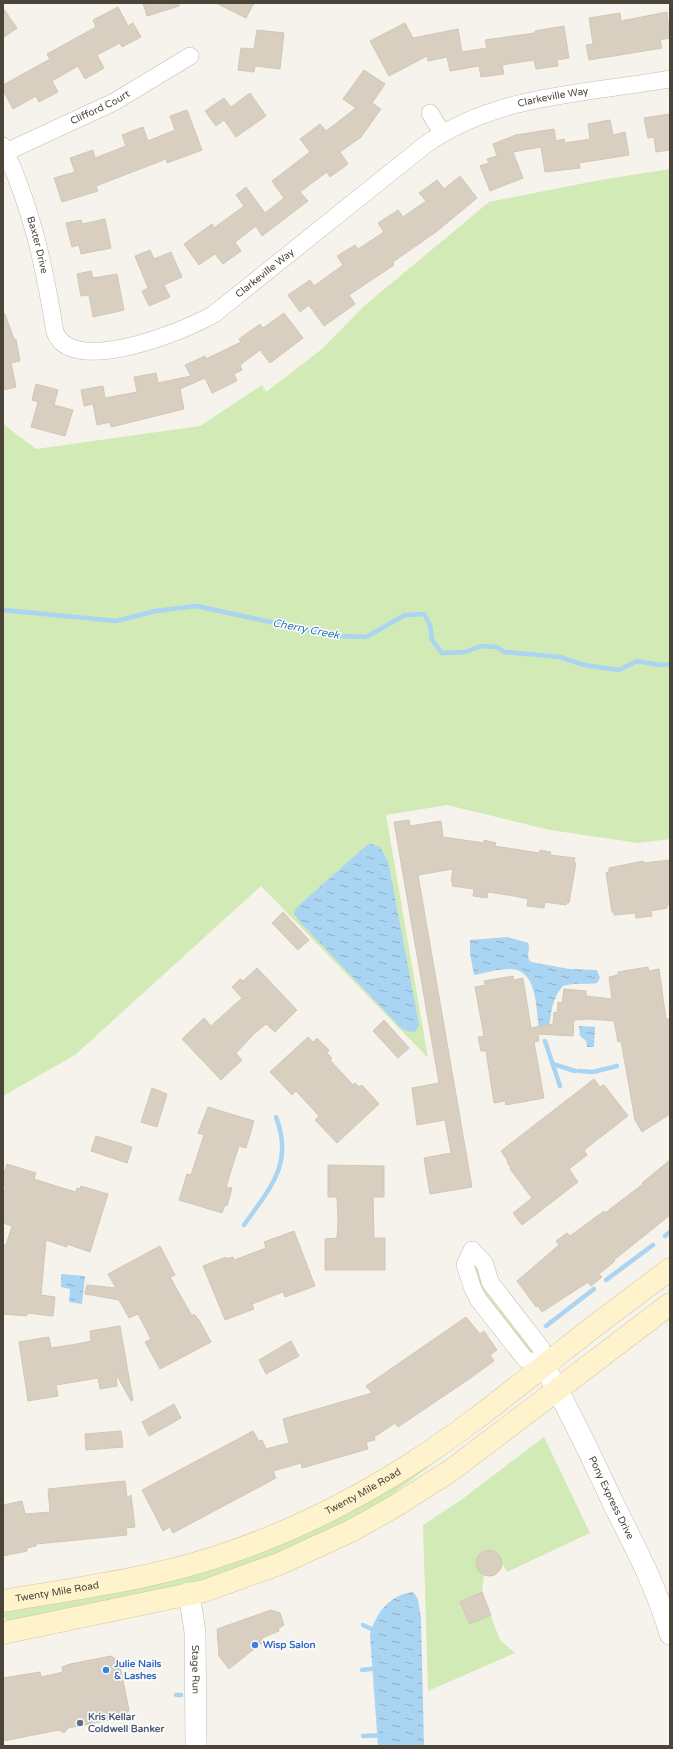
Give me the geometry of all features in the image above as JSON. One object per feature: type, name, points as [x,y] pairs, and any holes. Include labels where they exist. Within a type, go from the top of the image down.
[{"type":"main road","name":"Twenty Mile Road","points":[[3,1601],[171,1570],[234,1551],[288,1530],[344,1503],[410,1464],[544,1366],[670,1268]]},
{"type":"main road","points":[[3,1633],[124,1609],[210,1588],[304,1553],[375,1518],[453,1469],[670,1304]]},
{"type":"street","name":"Clifford Court","points":[[4,149],[114,102],[190,56]]},
{"type":"street","name":"Clarkeville Way","points":[[63,345],[85,352],[123,347],[159,339],[205,319],[237,298],[442,133],[474,117],[516,104],[670,79]]},
{"type":"street","points":[[430,113],[442,133]]},
{"type":"street","name":"Baxter Drive","points":[[4,149],[31,216],[45,269],[55,332],[58,340],[63,345]]},
{"type":"street","points":[[472,1250],[485,1264],[486,1273],[493,1286],[541,1348],[544,1366],[525,1359],[478,1299],[470,1283],[465,1265],[472,1250]]},
{"type":"street","name":"Pony Express Drive","points":[[544,1366],[558,1390],[649,1576],[663,1611],[670,1634]]},
{"type":"street","name":"Stage Run","points":[[189,1593],[195,1626],[196,1746]]},
{"type":"green space","points":[[670,169],[670,839],[638,843],[550,830],[447,805],[386,815],[428,1058],[261,886],[75,1055],[3,1096],[3,424],[36,449],[200,426],[262,385],[266,392],[322,349],[364,306],[489,202],[600,180]]},
{"type":"green space","points":[[477,1267],[481,1281],[487,1293],[534,1351],[531,1353],[484,1294],[474,1268]]},
{"type":"green space","points":[[544,1437],[590,1533],[507,1572],[504,1566],[501,1566],[494,1576],[484,1576],[482,1592],[500,1640],[515,1653],[428,1691],[423,1525],[461,1500]]},
{"type":"green space","points":[[458,1445],[379,1504],[357,1517],[300,1545],[205,1580],[9,1622],[4,1617],[5,1610],[135,1587]]},
{"type":"water","points":[[371,844],[380,847],[388,861],[419,1024],[417,1030],[413,1032],[401,1028],[298,920],[294,913],[297,907],[366,846]]},
{"type":"water","points":[[507,937],[528,943],[528,958],[531,962],[569,969],[597,970],[600,978],[597,983],[572,984],[563,986],[554,1001],[549,1028],[539,1030],[534,992],[531,983],[526,976],[519,971],[510,969],[496,970],[474,975],[470,954],[470,940]]},
{"type":"water","points":[[579,1026],[595,1027],[594,1047],[587,1047],[586,1041],[580,1036]]},
{"type":"water","points":[[61,1274],[85,1276],[82,1304],[69,1302],[70,1289],[61,1287]]},
{"type":"water","points":[[413,1592],[418,1599],[421,1619],[424,1746],[378,1746],[370,1635],[379,1613],[390,1601],[404,1594]]},
{"type":"building","points":[[143,3],[179,3],[179,6],[147,16]]},
{"type":"building","points":[[216,3],[254,3],[246,18]]},
{"type":"building","points":[[118,7],[128,26],[133,23],[141,37],[122,47],[120,43],[97,55],[104,68],[85,79],[78,66],[52,81],[58,92],[39,102],[36,96],[13,109],[3,90],[3,85],[50,59],[47,54],[96,27],[93,20]]},
{"type":"building","points":[[3,8],[17,28],[3,38]]},
{"type":"building","points":[[667,12],[670,38],[660,40],[662,48],[589,60],[586,45],[593,44],[589,18],[620,13],[621,21]]},
{"type":"building","points":[[405,23],[413,38],[458,29],[462,52],[487,48],[485,40],[535,33],[535,31],[564,26],[569,58],[557,60],[558,66],[536,69],[534,60],[502,65],[504,74],[481,77],[479,66],[450,71],[447,57],[428,61],[427,56],[389,76],[370,41]]},
{"type":"building","points":[[257,30],[284,33],[280,69],[255,66],[254,72],[238,70],[241,48],[254,49]]},
{"type":"building","points":[[364,70],[385,84],[372,103],[381,109],[361,137],[340,152],[348,164],[330,177],[327,172],[300,192],[308,201],[262,236],[256,226],[235,242],[241,251],[223,264],[215,254],[199,265],[184,244],[212,224],[214,228],[244,206],[236,195],[246,187],[265,213],[284,198],[272,181],[310,152],[300,139],[320,124],[326,131],[356,108],[343,99]]},
{"type":"building","points":[[250,93],[266,116],[236,137],[224,120],[216,126],[205,111],[224,98],[231,107]]},
{"type":"building","points":[[187,110],[202,150],[167,163],[166,159],[96,186],[98,191],[62,202],[54,178],[75,172],[70,158],[93,150],[95,158],[126,146],[122,135],[143,127],[148,141],[175,130],[170,116]]},
{"type":"building","points":[[670,114],[670,150],[656,152],[654,137],[648,138],[644,118]]},
{"type":"building","points":[[610,120],[613,135],[625,132],[629,155],[579,163],[580,168],[545,172],[541,147],[513,152],[523,178],[490,191],[480,166],[489,163],[487,159],[497,156],[493,144],[516,135],[554,129],[556,141],[564,139],[565,143],[590,139],[588,124]]},
{"type":"building","points":[[460,176],[477,198],[436,232],[393,262],[394,265],[349,295],[355,304],[324,326],[309,305],[300,312],[288,295],[310,280],[314,286],[343,265],[337,256],[355,245],[358,249],[384,232],[378,223],[398,210],[403,217],[426,201],[419,193],[437,180],[444,189]]},
{"type":"building","points":[[105,219],[111,248],[81,254],[79,245],[72,247],[66,223],[81,220],[82,224]]},
{"type":"building","points":[[150,250],[154,259],[171,252],[182,277],[164,285],[170,297],[149,306],[142,291],[148,288],[135,256]]},
{"type":"building","points":[[91,271],[93,278],[117,274],[124,310],[93,317],[89,295],[81,296],[77,274]]},
{"type":"building","points":[[284,313],[303,338],[270,363],[260,350],[240,365],[242,370],[234,374],[237,381],[212,393],[205,378],[180,389],[184,409],[111,427],[110,422],[97,425],[93,404],[84,406],[81,390],[103,386],[105,398],[137,392],[134,377],[156,373],[158,383],[191,376],[185,365],[205,356],[206,359],[241,342],[239,339],[260,324],[263,328]]},
{"type":"building","points":[[3,314],[5,314],[14,339],[16,339],[20,361],[11,363],[16,387],[3,390]]},
{"type":"building","points":[[36,384],[58,390],[54,405],[73,410],[65,436],[31,427],[38,402],[32,400]]},
{"type":"building","points":[[409,820],[410,826],[441,821],[443,837],[484,843],[484,840],[496,843],[495,846],[539,853],[540,850],[551,852],[550,855],[575,858],[574,862],[576,863],[569,903],[567,902],[566,905],[545,902],[544,908],[527,906],[528,899],[514,896],[488,892],[487,898],[473,896],[474,889],[452,886],[453,882],[451,882],[453,869],[418,875],[472,1187],[430,1194],[424,1158],[451,1153],[445,1120],[417,1125],[412,1088],[439,1083],[394,822]]},
{"type":"building","points":[[670,860],[670,905],[667,905],[667,908],[651,911],[652,916],[636,918],[635,913],[614,915],[614,912],[612,912],[606,873],[609,872],[609,868],[643,861],[643,863]]},
{"type":"building","points":[[283,912],[309,940],[298,950],[272,923]]},
{"type":"building","points":[[648,967],[649,971],[659,969],[666,1019],[670,1019],[670,1114],[642,1132],[635,1120],[621,1041],[618,1042],[614,1021],[589,1019],[574,1020],[573,1036],[538,1034],[539,1041],[534,1042],[544,1098],[506,1105],[505,1101],[494,1103],[486,1051],[481,1051],[478,1037],[484,1036],[475,987],[485,985],[484,981],[513,976],[514,980],[523,978],[531,1028],[553,1024],[554,1012],[557,1013],[558,1002],[562,1003],[564,989],[586,991],[586,996],[612,999],[609,977],[618,975],[618,972]]},
{"type":"building","points":[[257,968],[297,1010],[275,1032],[266,1024],[255,1033],[236,1053],[242,1060],[221,1080],[182,1039],[204,1018],[211,1026],[242,998],[232,987],[240,979],[243,981]]},
{"type":"building","points":[[384,1020],[409,1048],[398,1058],[373,1031]]},
{"type":"building","points":[[308,1037],[313,1042],[317,1038],[329,1050],[327,1053],[332,1058],[330,1060],[353,1085],[355,1083],[359,1087],[362,1085],[379,1104],[337,1143],[315,1120],[319,1116],[296,1091],[292,1095],[270,1072]]},
{"type":"building","points":[[594,1079],[600,1087],[604,1085],[628,1116],[584,1150],[587,1155],[569,1169],[578,1182],[522,1225],[513,1213],[532,1198],[510,1169],[511,1168],[507,1162],[508,1161],[501,1151]]},
{"type":"building","points":[[152,1088],[167,1094],[157,1127],[141,1122]]},
{"type":"building","points":[[208,1107],[254,1121],[246,1148],[239,1146],[226,1187],[232,1188],[227,1206],[225,1205],[222,1213],[179,1200],[187,1174],[191,1175],[204,1135],[198,1133]]},
{"type":"building","points":[[96,1136],[132,1147],[127,1163],[91,1151]]},
{"type":"building","points":[[670,1160],[670,1215],[614,1260],[615,1261],[599,1274],[602,1277],[591,1286],[588,1282],[542,1312],[538,1306],[536,1307],[517,1281],[559,1245],[556,1241],[567,1233],[570,1236],[604,1211],[605,1213],[643,1184],[642,1183]]},
{"type":"building","points":[[7,1164],[36,1173],[34,1179],[62,1188],[76,1192],[77,1188],[80,1189],[81,1186],[108,1194],[90,1252],[67,1244],[67,1247],[46,1240],[41,1295],[55,1297],[53,1316],[27,1313],[27,1316],[3,1314],[4,1245],[6,1245],[12,1226],[3,1223],[3,1196],[6,1186],[3,1185],[3,1177]]},
{"type":"building","points":[[328,1165],[384,1166],[384,1197],[373,1197],[374,1238],[385,1238],[385,1270],[325,1270],[325,1239],[337,1238],[338,1222],[337,1197],[328,1197]]},
{"type":"building","points":[[294,1231],[315,1286],[285,1297],[283,1292],[252,1304],[254,1309],[225,1320],[203,1266],[226,1257],[227,1259],[233,1257],[234,1260],[266,1248],[264,1242]]},
{"type":"building","points":[[160,1246],[175,1275],[170,1277],[192,1316],[194,1314],[199,1320],[211,1342],[160,1369],[145,1342],[151,1339],[138,1314],[129,1318],[119,1300],[85,1294],[87,1285],[116,1288],[108,1274]]},
{"type":"building","points":[[466,1317],[480,1334],[484,1331],[497,1350],[490,1355],[494,1361],[469,1379],[398,1427],[395,1423],[374,1437],[375,1440],[366,1442],[368,1449],[302,1468],[301,1463],[273,1471],[276,1478],[173,1533],[170,1527],[163,1531],[142,1490],[253,1431],[259,1441],[262,1440],[266,1449],[289,1443],[283,1419],[372,1393],[366,1386]]},
{"type":"building","points":[[120,1326],[133,1400],[131,1401],[116,1374],[117,1386],[100,1389],[98,1378],[56,1385],[58,1396],[28,1401],[19,1342],[49,1337],[51,1348],[77,1344],[91,1341],[90,1331]]},
{"type":"building","points":[[291,1341],[299,1356],[266,1374],[259,1360]]},
{"type":"building","points":[[174,1404],[181,1418],[149,1436],[142,1422]]},
{"type":"building","points":[[121,1431],[123,1447],[86,1450],[85,1434]]},
{"type":"building","points":[[125,1481],[127,1498],[131,1495],[135,1527],[126,1528],[127,1535],[36,1544],[36,1546],[27,1548],[27,1551],[3,1556],[3,1505],[22,1501],[25,1514],[50,1512],[48,1489]]},
{"type":"building","points":[[489,1550],[498,1554],[502,1563],[498,1572],[489,1576],[480,1572],[476,1563],[480,1554]]},
{"type":"building","points":[[482,1592],[491,1615],[470,1624],[460,1602]]},
{"type":"building","points":[[271,1610],[280,1613],[284,1625],[278,1629],[279,1631],[262,1638],[263,1642],[229,1669],[219,1656],[217,1629]]},
{"type":"building","points":[[111,1656],[119,1661],[129,1710],[125,1717],[68,1728],[64,1733],[59,1730],[3,1741],[3,1678],[40,1672],[41,1677],[63,1672],[62,1667],[70,1664]]},
{"type":"waterway","name":"Cherry Creek","points":[[3,610],[116,621],[156,611],[196,606],[336,636],[366,637],[405,615],[424,614],[430,625],[432,640],[442,653],[465,652],[481,646],[497,647],[504,652],[560,657],[584,665],[619,670],[637,661],[661,665],[670,664]]},
{"type":"waterway","points":[[545,1041],[560,1086]]},
{"type":"waterway","points":[[553,1064],[575,1071]]},
{"type":"waterway","points":[[579,1071],[593,1072],[617,1066]]},
{"type":"waterway","points":[[244,1225],[270,1187],[281,1162],[281,1134],[276,1117]]},
{"type":"waterway","points":[[665,1236],[670,1232]]},
{"type":"waterway","points":[[606,1280],[653,1245]]},
{"type":"waterway","points":[[546,1326],[594,1289]]},
{"type":"waterway","points":[[363,1625],[376,1631]]},
{"type":"waterway","points":[[362,1670],[378,1668]]},
{"type":"waterway","points":[[176,1695],[181,1695]]},
{"type":"waterway","points":[[363,1736],[384,1735]]},
{"type":"place","name":"Wisp Salon","points":[[255,1645]]},
{"type":"place","name":"Julie Nails & Lashes","points":[[106,1670]]},
{"type":"place","name":"Kris Kellar Coldwell Banker","points":[[80,1723]]}]
